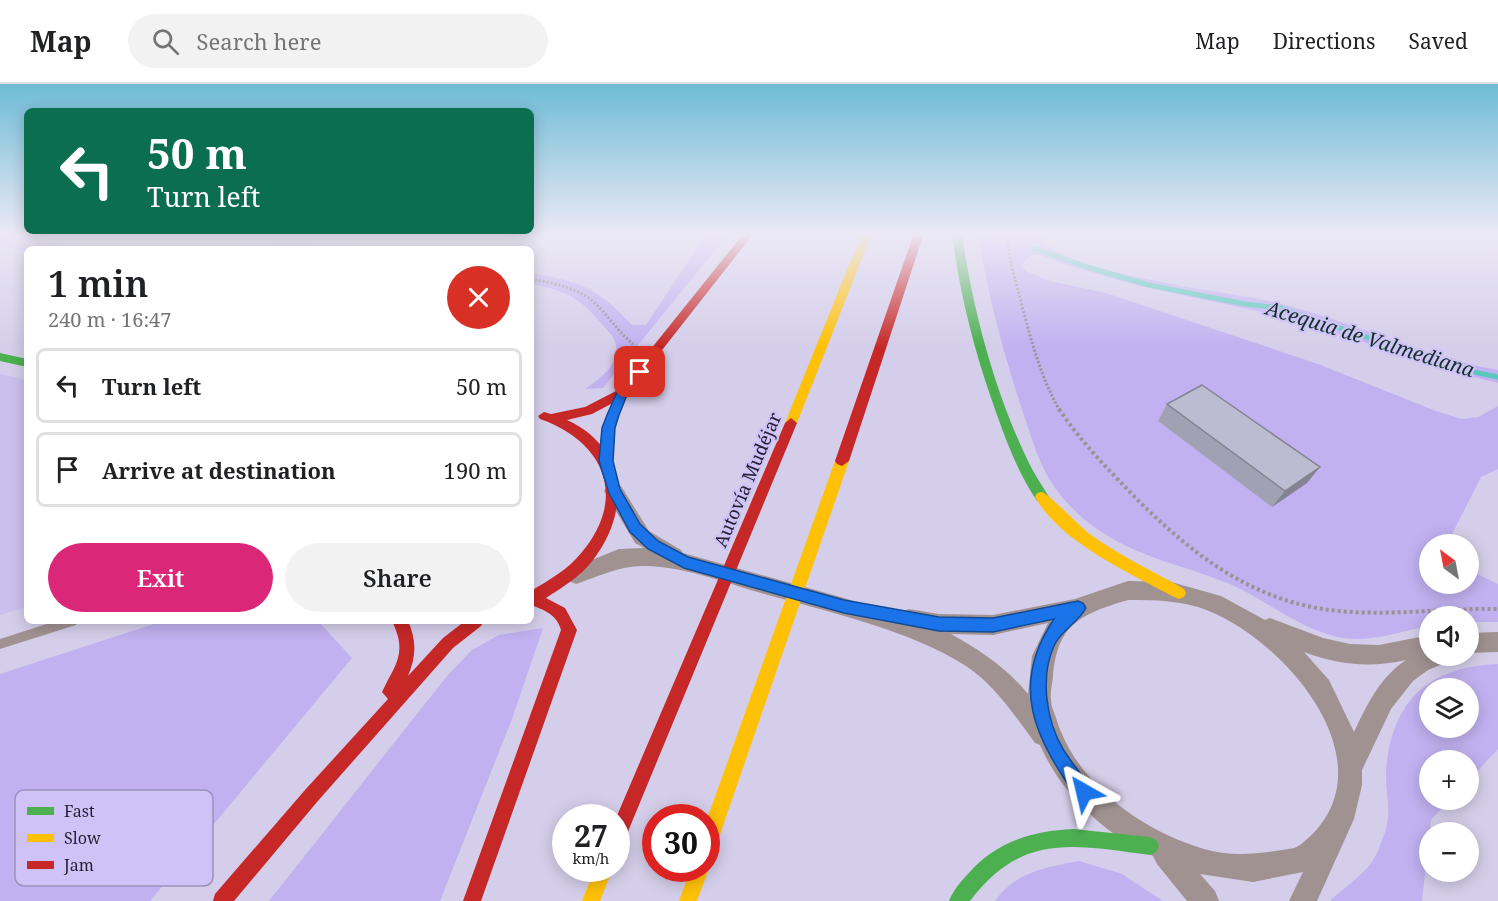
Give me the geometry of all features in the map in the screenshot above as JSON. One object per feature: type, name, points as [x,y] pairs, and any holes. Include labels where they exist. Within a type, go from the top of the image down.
[{"type":"main road","points":[[613,415],[622,393],[719,271]]},
{"type":"main road","name":"Autovía Mudéjar","points":[[630,807],[787,434],[852,271]]},
{"type":"main road","points":[[720,809],[785,626],[905,271]]},
{"type":"main road","points":[[962,271],[978,342],[1012,442],[1044,501],[1084,536],[1179,593]]},
{"type":"main road","points":[[0,357],[24,362]]},
{"type":"main road","points":[[550,418],[588,411],[622,393]]},
{"type":"main road","points":[[534,414],[578,430],[594,444],[606,461]]},
{"type":"main road","points":[[534,597],[560,582],[576,568],[601,538],[610,514],[613,490],[606,461],[607,442]]},
{"type":"main road","points":[[472,901],[569,630],[562,612],[553,606],[534,600]]},
{"type":"main road","points":[[311,796],[397,683],[406,667],[409,642],[401,624]]},
{"type":"main road","points":[[222,901],[311,796],[448,643],[472,624]]},
{"type":"main road","points":[[958,901],[984,868],[1014,847],[1032,841],[1073,837],[1157,849]]},
{"type":"main road","points":[[591,901],[598,882]]},
{"type":"main road","points":[[688,901],[695,882]]},
{"type":"street","points":[[613,490],[623,510],[642,537],[684,562]]},
{"type":"street","points":[[560,582],[605,562],[633,555],[684,562],[844,607],[943,641],[976,660],[1011,691],[1073,780],[1095,805],[1121,827],[1157,849],[1199,865],[1235,871],[1268,869],[1298,861],[1321,845],[1338,824]]},
{"type":"street","points":[[1057,754],[1044,723],[1038,694],[1039,667],[1047,643],[1060,623],[1078,608],[1100,597],[1124,591],[1151,590],[1179,593],[1209,601],[1312,645],[1357,655],[1377,655],[1419,647]]},
{"type":"street","points":[[844,607],[939,624],[967,626],[993,625],[1078,608]]},
{"type":"street","points":[[1238,615],[1267,633],[1292,655],[1315,681],[1333,709],[1345,738],[1350,769],[1348,798],[1303,901]]},
{"type":"street","points":[[1350,769],[1390,688],[1413,666],[1419,664]]},
{"type":"street","points":[[1157,849],[1205,901]]},
{"type":"lane","points":[[0,644],[63,624]]},
{"type":"path","points":[[1013,271],[1037,360],[1056,404],[1102,463],[1167,531],[1189,549],[1244,584],[1316,608],[1363,612],[1458,608],[1498,609]]},
{"type":"path","points":[[534,280],[570,289],[591,299],[629,341],[655,353]]},
{"type":"shaded area","points":[[682,271],[698,271],[603,388],[585,389],[605,373],[614,360],[616,345],[613,337],[578,301],[559,291],[534,285],[534,274],[588,288],[608,302],[632,325],[646,325]]},
{"type":"shaded area","points":[[985,271],[1027,271],[1050,281],[1106,293],[1318,364],[1436,411],[1462,419],[1478,417],[1498,406],[1498,469],[1481,477],[1452,534],[1419,534],[1419,594],[1479,594],[1479,575],[1498,584],[1498,622],[1479,622],[1479,606],[1419,606],[1419,628],[1376,638],[1341,637],[1308,626],[1230,584],[1137,551],[1102,533],[1066,502],[1045,472],[1016,391]]},
{"type":"shaded area","points":[[1087,271],[1113,271],[1277,303],[1446,358],[1498,370],[1498,383],[1436,367],[1299,320],[1140,286]]},
{"type":"shaded area","points":[[0,374],[24,379],[24,608],[0,615]]},
{"type":"shaded area","points":[[154,624],[321,624],[352,658],[213,825],[213,790],[15,790],[15,886],[162,886],[150,901],[0,901],[0,674]]},
{"type":"shaded area","points":[[543,628],[512,719],[440,901],[269,901],[447,676],[472,650],[499,635]]},
{"type":"shaded area","points":[[1498,664],[1498,749],[1479,769],[1479,750],[1419,750],[1419,810],[1440,810],[1431,822],[1419,822],[1419,882],[1424,882],[1422,901],[1330,901],[1370,865],[1379,848],[1388,818],[1386,771],[1389,747],[1405,707],[1418,692],[1419,738],[1479,738],[1479,678],[1439,678],[1473,666]]},
{"type":"shaded area","points":[[1079,861],[1122,874],[1163,901],[995,901],[1012,883],[1032,872]]},
{"type":"building","points":[[1202,385],[1320,467],[1285,491],[1167,404]]},
{"type":"waterway","name":"Acequia de Valmediana","points":[[1101,271],[1149,285],[1245,304],[1282,308],[1459,369],[1498,377]]},
{"type":"traffic: fast","points":[[963,271],[978,336],[1006,423],[1027,474],[1042,497]]},
{"type":"traffic: fast","points":[[0,357],[24,362]]},
{"type":"traffic: fast","points":[[958,901],[977,877],[994,861],[1017,848],[1035,842],[1073,838],[1150,846]]},
{"type":"traffic: slow","points":[[791,423],[852,271]]},
{"type":"traffic: slow","points":[[720,809],[842,461]]},
{"type":"traffic: slow","points":[[1042,497],[1071,527],[1105,552],[1179,593]]},
{"type":"traffic: slow","points":[[591,901],[598,882]]},
{"type":"traffic: slow","points":[[688,901],[695,882]]},
{"type":"traffic: jam","points":[[551,418],[588,411],[622,393],[719,271]]},
{"type":"traffic: jam","points":[[842,461],[906,271]]},
{"type":"traffic: jam","points":[[534,597],[568,575],[587,557],[605,528],[612,496],[611,480],[598,450],[576,430],[544,416]]},
{"type":"traffic: jam","points":[[630,807],[791,423]]},
{"type":"traffic: jam","points":[[472,901],[569,630],[560,613],[550,606],[534,600]]},
{"type":"traffic: jam","points":[[390,692],[407,658],[407,640],[402,624]]},
{"type":"traffic: jam","points":[[222,901],[311,796],[448,643],[472,624]]},
{"type":"route","points":[[640,372],[622,393],[613,415],[609,428],[606,461],[613,490],[635,528],[653,545],[684,562],[844,607],[939,624],[993,625],[1078,608],[1060,623],[1047,643],[1039,667],[1038,694],[1044,723],[1057,754],[1073,780],[1084,792]]}]
